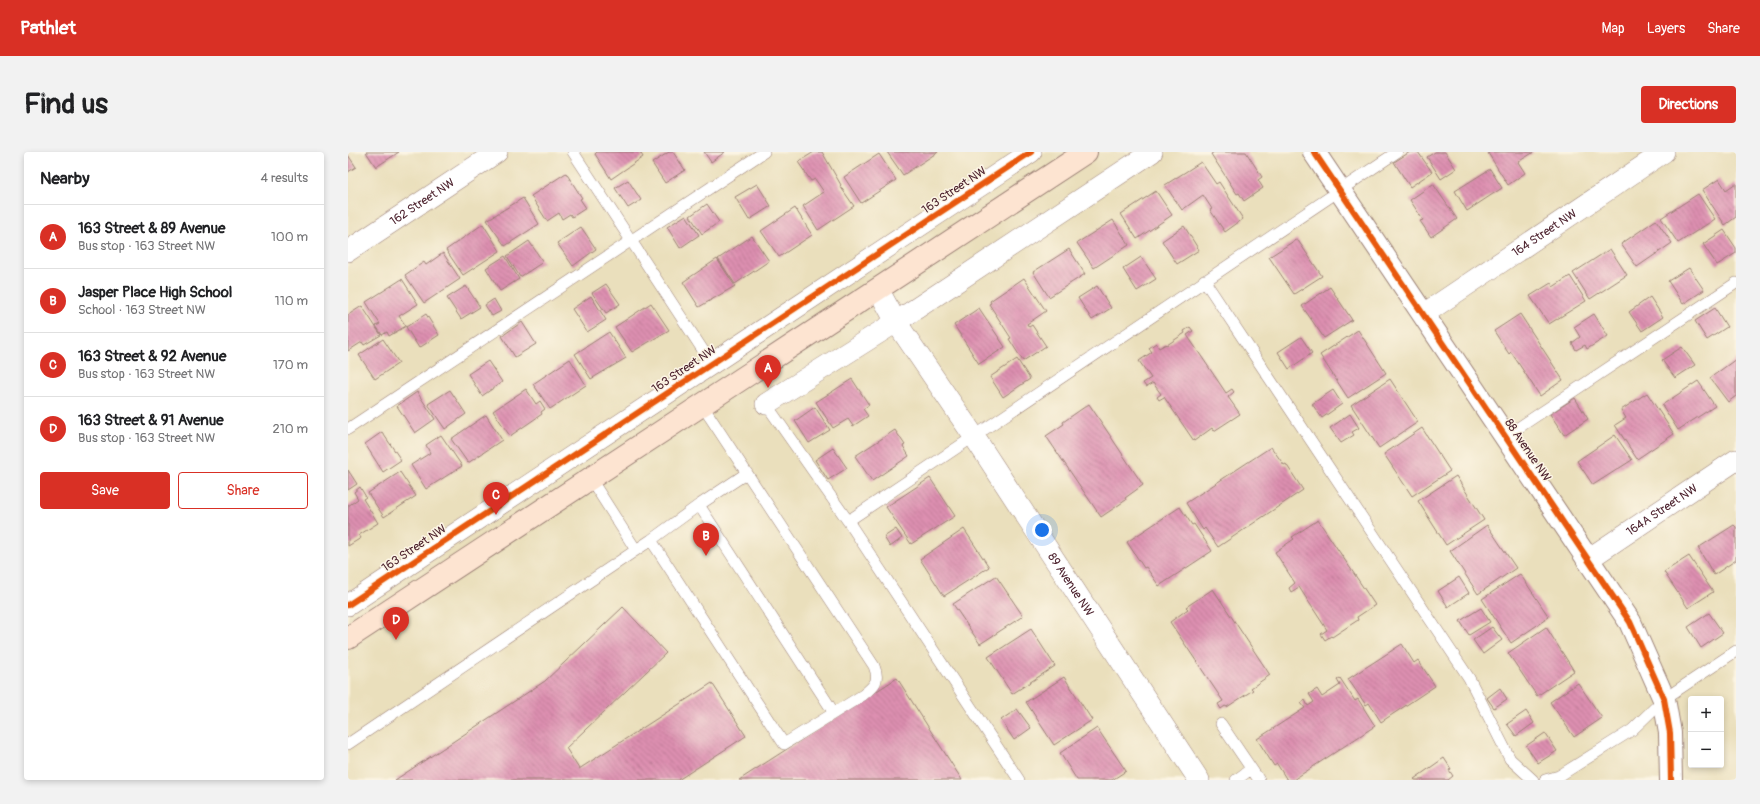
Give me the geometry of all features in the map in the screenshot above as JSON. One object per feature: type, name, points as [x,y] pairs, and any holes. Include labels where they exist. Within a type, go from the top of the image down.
[{"type":"main road","points":[[348,638],[1086,152]]},
{"type":"street","name":"162 Street NW","points":[[348,251],[497,152]]},
{"type":"street","name":"163 Street NW","points":[[348,605],[1031,152]]},
{"type":"street","points":[[766,404],[896,322],[1152,152]]},
{"type":"street","name":"88 Avenue NW","points":[[1314,152],[1630,622],[1664,699],[1670,733],[1671,780]]},
{"type":"street","name":"164 Street NW","points":[[1424,314],[1664,152]]},
{"type":"street","name":"89 Avenue NW","points":[[878,289],[896,322],[973,435],[1199,780]]},
{"type":"street","name":"164A Street NW","points":[[1587,560],[1736,460]]},
{"type":"lane","points":[[573,152],[712,364]]},
{"type":"lane","points":[[348,429],[764,152]]},
{"type":"lane","points":[[848,521],[973,435],[1397,152]]},
{"type":"lane","points":[[1204,280],[1469,678],[1510,759],[1533,780]]},
{"type":"lane","points":[[1506,436],[1736,284]]},
{"type":"lane","points":[[766,404],[848,521],[1019,780]]},
{"type":"lane","points":[[651,540],[784,744],[875,686],[878,675],[874,666],[702,405]]},
{"type":"lane","points":[[348,744],[651,540],[699,505],[747,473]]},
{"type":"lane","points":[[590,478],[636,550]]},
{"type":"lane","points":[[699,505],[834,713]]},
{"type":"lane","points":[[1545,780],[1559,776],[1632,730],[1664,699],[1736,651]]},
{"type":"lane","points":[[1221,724],[1259,780]]},
{"type":"lane","points":[[1236,780],[1251,770]]},
{"type":"building","points":[[366,152],[399,152],[376,167]]},
{"type":"building","points":[[597,152],[640,152],[643,157],[611,179],[595,154]]},
{"type":"building","points":[[669,152],[673,152],[685,170],[665,183],[652,163]]},
{"type":"building","points":[[704,152],[725,152],[711,162]]},
{"type":"building","points":[[814,152],[822,152],[841,185],[840,186],[854,206],[818,230],[803,206],[824,192],[815,179],[811,181],[798,162]]},
{"type":"building","points":[[887,152],[938,152],[903,175]]},
{"type":"building","points":[[1214,152],[1246,152],[1262,177],[1258,180],[1263,188],[1244,201],[1239,193],[1237,194],[1211,154]]},
{"type":"building","points":[[1410,152],[1418,152],[1432,172],[1410,187],[1394,162]]},
{"type":"building","points":[[1435,152],[1445,152],[1456,169],[1441,179],[1427,157]]},
{"type":"building","points":[[1534,152],[1518,162],[1525,173],[1508,185],[1488,153]]},
{"type":"building","points":[[879,154],[896,180],[861,203],[844,177]]},
{"type":"building","points":[[348,155],[356,167],[348,172]]},
{"type":"building","points":[[1201,162],[1216,184],[1219,182],[1243,219],[1225,232],[1210,210],[1212,209],[1203,195],[1182,210],[1165,185]]},
{"type":"building","points":[[1490,169],[1502,188],[1467,211],[1455,191]]},
{"type":"building","points":[[566,173],[582,198],[580,199],[586,208],[572,217],[570,214],[562,219],[559,213],[547,221],[531,196]]},
{"type":"building","points":[[1719,179],[1726,190],[1736,183],[1736,217],[1725,225],[1702,190]]},
{"type":"building","points":[[628,180],[641,200],[628,208],[615,188]]},
{"type":"building","points":[[757,184],[771,206],[749,220],[735,197]]},
{"type":"building","points":[[1433,184],[1457,219],[1431,237],[1420,221],[1423,220],[1410,200]]},
{"type":"building","points":[[1156,191],[1172,215],[1137,239],[1121,214]]},
{"type":"building","points":[[1698,194],[1715,219],[1678,243],[1661,218]]},
{"type":"building","points":[[523,198],[539,224],[505,246],[487,220]]},
{"type":"building","points":[[707,204],[719,222],[702,234],[690,216]]},
{"type":"building","points":[[795,208],[812,235],[779,257],[761,231]]},
{"type":"building","points":[[686,215],[699,235],[680,248],[667,227]]},
{"type":"building","points":[[1113,220],[1129,245],[1094,268],[1077,243]]},
{"type":"building","points":[[1656,220],[1672,243],[1637,267],[1621,244]]},
{"type":"building","points":[[483,224],[500,251],[463,275],[446,250]]},
{"type":"building","points":[[1184,226],[1199,250],[1177,264],[1162,241]]},
{"type":"building","points":[[581,227],[596,249],[573,266],[557,243]]},
{"type":"building","points":[[1724,230],[1736,248],[1736,253],[1717,265],[1703,244]]},
{"type":"building","points":[[752,236],[769,261],[735,284],[718,259]]},
{"type":"building","points":[[1297,239],[1322,276],[1294,294],[1269,257]]},
{"type":"building","points":[[529,241],[543,262],[520,277],[507,256]]},
{"type":"building","points":[[1069,249],[1085,274],[1049,297],[1033,272]]},
{"type":"building","points":[[1610,249],[1627,275],[1590,299],[1573,273]]},
{"type":"building","points":[[443,253],[460,279],[424,303],[405,275],[424,262],[426,265]]},
{"type":"building","points":[[505,256],[519,279],[500,291],[486,268]]},
{"type":"building","points":[[1141,257],[1156,279],[1137,291],[1123,269]]},
{"type":"building","points":[[717,259],[735,286],[699,307],[683,282]]},
{"type":"building","points":[[1689,268],[1704,290],[1683,304],[1668,281]]},
{"type":"building","points":[[1570,276],[1586,301],[1549,324],[1530,296],[1551,283],[1553,287]]},
{"type":"building","points":[[1024,278],[1046,311],[1027,324],[1029,327],[1032,325],[1046,346],[1023,361],[1009,339],[1011,338],[989,304],[991,303],[990,301]]},
{"type":"building","points":[[402,279],[418,304],[399,316],[406,326],[389,336],[387,332],[382,335],[376,326],[380,324],[366,302]]},
{"type":"building","points":[[606,284],[620,304],[606,313],[592,293]]},
{"type":"building","points":[[466,286],[480,307],[461,319],[447,298]]},
{"type":"building","points":[[1097,286],[1111,308],[1092,320],[1078,298]]},
{"type":"building","points":[[1330,287],[1352,320],[1324,338],[1302,306]]},
{"type":"building","points":[[591,296],[606,320],[587,332],[572,309]]},
{"type":"building","points":[[1650,297],[1663,317],[1642,331],[1629,312]]},
{"type":"building","points":[[494,299],[501,311],[492,316],[485,305]]},
{"type":"building","points":[[651,303],[669,330],[632,352],[615,327]]},
{"type":"building","points":[[362,306],[381,335],[364,345],[362,342],[348,351],[348,315]]},
{"type":"building","points":[[979,308],[1005,347],[979,364],[954,325]]},
{"type":"building","points":[[1715,308],[1727,327],[1707,340],[1695,321]]},
{"type":"building","points":[[426,314],[439,335],[419,348],[406,327]]},
{"type":"building","points":[[1520,314],[1563,380],[1540,396],[1511,352],[1509,354],[1494,331]]},
{"type":"building","points":[[1594,314],[1608,336],[1587,349],[1585,345],[1576,350],[1572,343],[1580,337],[1574,327]]},
{"type":"building","points":[[522,322],[536,344],[515,357],[502,336]]},
{"type":"building","points":[[1190,327],[1193,331],[1187,335],[1226,393],[1232,389],[1234,392],[1228,397],[1240,414],[1214,431],[1212,428],[1194,441],[1164,397],[1159,400],[1157,397],[1161,394],[1153,383],[1146,387],[1143,383],[1151,378],[1139,361],[1152,352],[1149,348],[1156,343],[1159,348],[1166,344],[1167,345],[1185,333],[1184,331]]},
{"type":"building","points":[[1358,330],[1386,373],[1348,398],[1320,355]]},
{"type":"building","points":[[609,332],[626,358],[591,379],[575,354]]},
{"type":"building","points":[[1301,337],[1312,353],[1289,369],[1278,352]]},
{"type":"building","points":[[383,339],[399,363],[375,379],[359,355]]},
{"type":"building","points":[[1682,347],[1695,365],[1675,378],[1662,360]]},
{"type":"building","points":[[570,359],[586,385],[550,409],[533,384]]},
{"type":"building","points":[[1017,359],[1030,379],[1003,397],[990,377]]},
{"type":"building","points":[[1736,359],[1736,396],[1728,402],[1710,378]]},
{"type":"building","points":[[488,361],[502,382],[482,396],[468,374]]},
{"type":"building","points":[[852,379],[869,405],[863,409],[868,416],[853,426],[848,419],[833,428],[816,402]]},
{"type":"building","points":[[1390,379],[1418,422],[1379,448],[1351,405]]},
{"type":"building","points":[[1698,381],[1715,406],[1678,430],[1662,405]]},
{"type":"building","points":[[526,389],[536,404],[540,401],[545,409],[541,412],[542,414],[510,436],[493,411]]},
{"type":"building","points":[[450,390],[466,414],[445,429],[428,404]]},
{"type":"building","points":[[1333,390],[1342,404],[1322,418],[1312,404]]},
{"type":"building","points":[[417,392],[435,419],[415,433],[397,406]]},
{"type":"building","points":[[1647,393],[1674,434],[1637,459],[1615,425],[1626,418],[1621,410]]},
{"type":"building","points":[[1575,398],[1588,419],[1564,435],[1550,414]]},
{"type":"building","points":[[1089,404],[1143,485],[1125,498],[1126,500],[1101,517],[1046,436]]},
{"type":"building","points":[[815,407],[830,430],[809,443],[795,421]]},
{"type":"building","points":[[1350,414],[1359,428],[1352,432],[1354,435],[1341,443],[1330,428]]},
{"type":"building","points":[[486,415],[502,440],[468,463],[451,439]]},
{"type":"building","points":[[1422,428],[1450,471],[1412,496],[1384,454]]},
{"type":"building","points":[[895,430],[905,445],[903,446],[909,456],[872,481],[855,456]]},
{"type":"building","points":[[382,432],[401,460],[383,472],[365,444]]},
{"type":"building","points":[[441,435],[462,466],[426,489],[411,465],[430,453],[426,445]]},
{"type":"building","points":[[1615,435],[1632,460],[1593,485],[1577,461]]},
{"type":"building","points":[[1271,447],[1284,465],[1286,464],[1303,490],[1218,547],[1205,528],[1203,530],[1186,503]]},
{"type":"building","points":[[833,448],[847,468],[828,480],[815,460]]},
{"type":"building","points":[[348,470],[357,484],[348,490]]},
{"type":"building","points":[[400,472],[416,496],[384,517],[368,493]]},
{"type":"building","points":[[1456,476],[1484,520],[1446,545],[1418,501]]},
{"type":"building","points":[[930,478],[955,516],[911,544],[886,507]]},
{"type":"building","points":[[360,487],[366,497],[363,499],[378,523],[359,535],[361,538],[348,546],[348,506],[358,499],[354,492]]},
{"type":"building","points":[[1180,507],[1192,525],[1194,524],[1212,551],[1159,586],[1146,567],[1144,568],[1127,542]]},
{"type":"building","points":[[1318,520],[1375,605],[1357,617],[1358,620],[1325,640],[1321,634],[1327,630],[1299,587],[1291,592],[1289,588],[1295,583],[1275,552],[1294,539],[1292,537]]},
{"type":"building","points":[[1487,525],[1516,568],[1478,594],[1450,551]]},
{"type":"building","points":[[1734,525],[1736,527],[1736,560],[1714,575],[1698,548]]},
{"type":"building","points":[[896,529],[902,538],[890,547],[884,537]]},
{"type":"building","points":[[964,529],[989,567],[944,596],[920,559]]},
{"type":"building","points":[[1689,556],[1713,592],[1688,608],[1664,572]]},
{"type":"building","points":[[1520,574],[1549,617],[1511,643],[1482,599]]},
{"type":"building","points":[[996,576],[1023,616],[980,644],[953,604]]},
{"type":"building","points":[[1459,577],[1469,593],[1448,607],[1438,591]]},
{"type":"building","points":[[1213,589],[1270,675],[1251,688],[1253,690],[1227,707],[1225,706],[1221,709],[1218,704],[1223,701],[1170,622],[1188,609],[1186,607]]},
{"type":"building","points":[[623,607],[666,653],[566,748],[579,769],[712,683],[746,736],[678,780],[395,780],[545,681]]},
{"type":"building","points":[[1481,608],[1490,622],[1469,635],[1460,621]]},
{"type":"building","points":[[1709,613],[1723,633],[1701,648],[1688,627]]},
{"type":"building","points":[[1492,627],[1502,640],[1483,654],[1473,640]]},
{"type":"building","points":[[1546,627],[1574,671],[1537,696],[1508,653]]},
{"type":"building","points":[[1031,629],[1055,666],[1012,694],[988,657]]},
{"type":"building","points":[[1402,644],[1414,663],[1418,660],[1435,686],[1381,722],[1369,703],[1366,705],[1348,679]]},
{"type":"building","points":[[1064,677],[1092,720],[1054,745],[1026,702]]},
{"type":"building","points":[[897,678],[962,780],[739,780]]},
{"type":"building","points":[[1340,678],[1355,701],[1358,699],[1375,726],[1293,780],[1287,780],[1277,764],[1274,766],[1257,739],[1305,708],[1301,703],[1305,700],[1308,706],[1314,702],[1309,694],[1317,689],[1322,697],[1340,685],[1337,680]]},
{"type":"building","points":[[1578,683],[1602,718],[1574,737],[1550,702]]},
{"type":"building","points":[[1500,688],[1507,699],[1494,708],[1487,698]]},
{"type":"building","points":[[1017,709],[1031,728],[1014,740],[1001,720]]},
{"type":"building","points":[[1526,711],[1534,723],[1516,736],[1507,724]]},
{"type":"building","points":[[1097,728],[1126,771],[1112,780],[1077,780],[1060,753]]},
{"type":"building","points":[[1545,733],[1557,751],[1538,763],[1526,746]]},
{"type":"building","points":[[1444,758],[1451,769],[1449,770],[1453,776],[1448,780],[1414,779]]},
{"type":"cycle path","points":[[348,605],[1031,152]]},
{"type":"cycle path","points":[[1314,152],[1630,622],[1664,699],[1670,733],[1671,780]]},
{"type":"place","name":"163 Street & 89 Avenue","points":[[768,388]]},
{"type":"place","name":"163 Street & 92 Avenue","points":[[496,515]]},
{"type":"place","name":"Jasper Place High School","points":[[706,556]]},
{"type":"place","name":"163 Street & 91 Avenue","points":[[396,640]]}]
